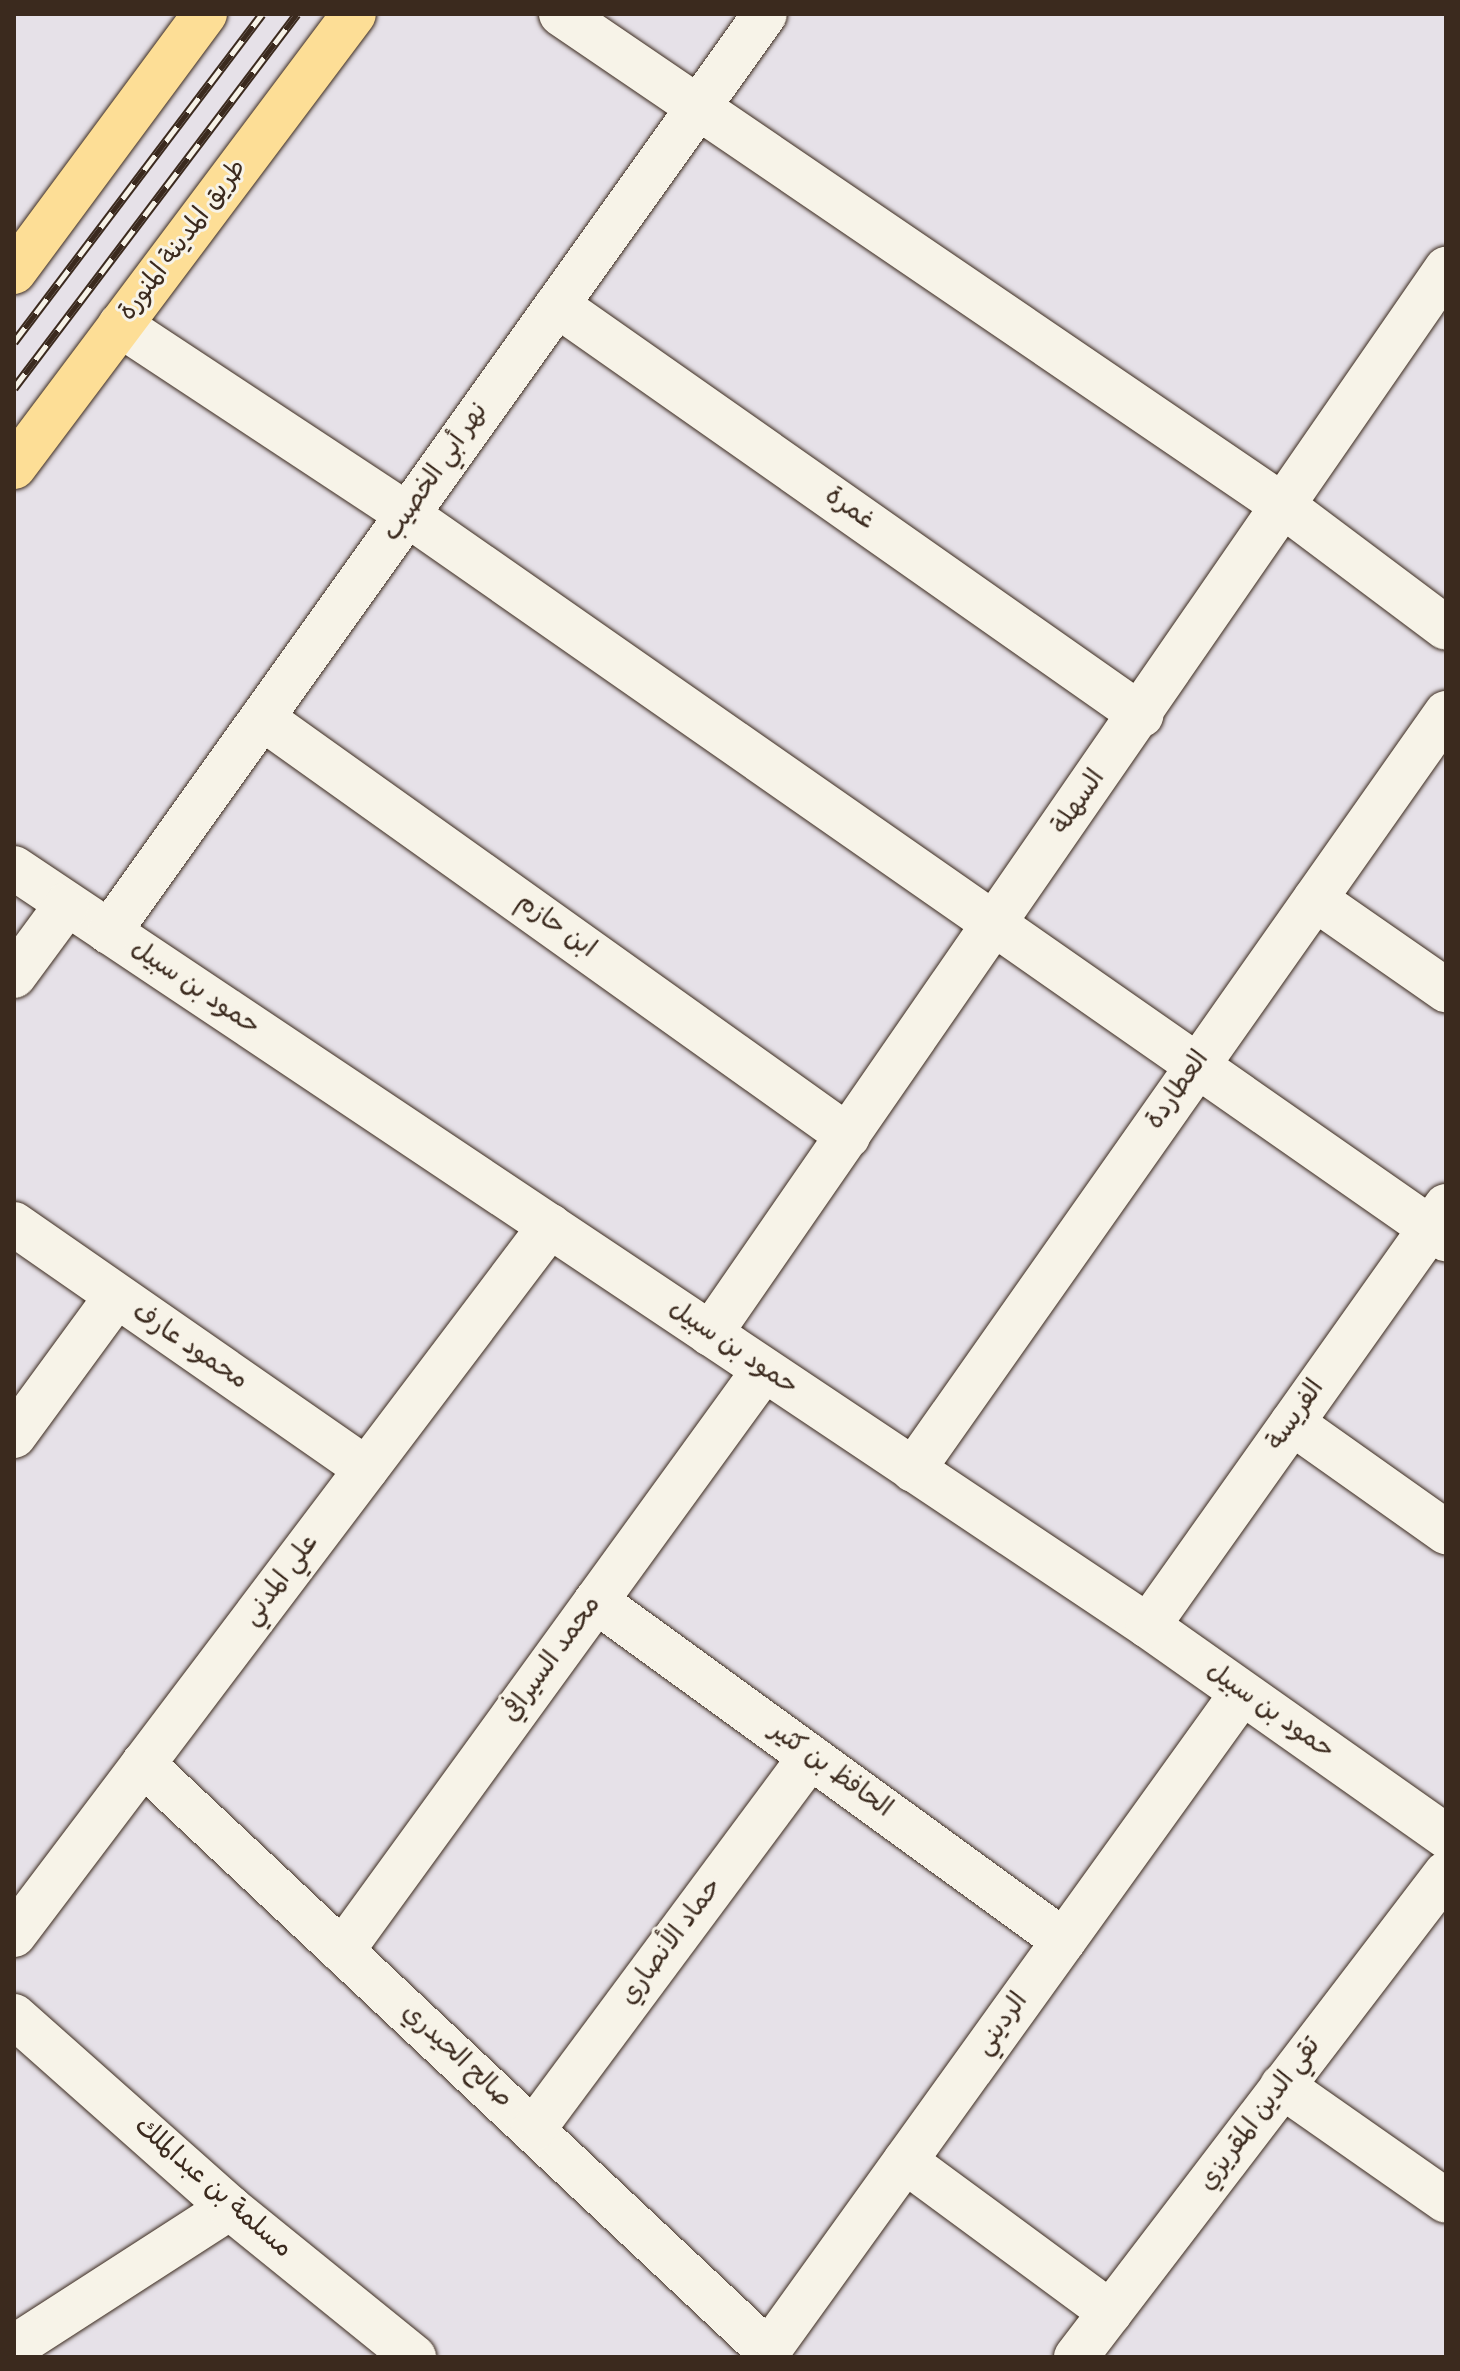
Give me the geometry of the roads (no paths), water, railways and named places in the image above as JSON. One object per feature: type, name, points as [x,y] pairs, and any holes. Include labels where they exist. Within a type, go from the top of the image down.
[{"type":"main road","points":[[18,260],[205,14]]},
{"type":"main road","name":"طريق المدينة المنورة","points":[[14,467],[354,14]]},
{"type":"street","points":[[561,14],[1285,507],[1446,628]]},
{"type":"street","name":"نهر أبي الخصيب","points":[[109,932],[765,14]]},
{"type":"street","name":"السهلة","points":[[710,1334],[1285,507],[1446,269]]},
{"type":"street","name":"غمرة","points":[[557,305],[1141,715]]},
{"type":"street","points":[[120,325],[408,515],[1197,1066],[1441,1225]]},
{"type":"street","name":"العطاردة","points":[[913,1470],[1446,713]]},
{"type":"street","name":"ابن حازم","points":[[262,718],[848,1136]]},
{"type":"street","name":"حمود بن سبيل","points":[[14,868],[1148,1626],[1446,1836]]},
{"type":"street","points":[[1315,899],[1446,990]]},
{"type":"street","points":[[14,976],[67,904]]},
{"type":"street","name":"محمود عارف","points":[[14,1224],[115,1298],[366,1469]]},
{"type":"street","name":"الفريسة","points":[[1148,1626],[1292,1423],[1441,1225]]},
{"type":"street","name":"علي المدني","points":[[14,1935],[550,1226]]},
{"type":"street","points":[[14,1436],[115,1298]]},
{"type":"street","name":"محمد السيرافي","points":[[342,1951],[764,1370]]},
{"type":"street","points":[[1292,1423],[1446,1532]]},
{"type":"street","name":"الحافظ بن كثير","points":[[596,1601],[1064,1941]]},
{"type":"street","name":"الرديني","points":[[766,2354],[1242,1693]]},
{"type":"street","name":"حماد الأنصاري","points":[[533,2130],[810,1757]]},
{"type":"street","name":"صالح الحيدري","points":[[143,1764],[533,2130],[766,2354]]},
{"type":"street","name":"تقي الدين المقريزي","points":[[1076,2357],[1446,1873]]},
{"type":"street","name":"مسلمة بن عبدالملك","points":[[14,2016],[230,2208],[414,2357]]},
{"type":"street","points":[[1282,2086],[1446,2201]]},
{"type":"street","points":[[905,2161],[1110,2312]]},
{"type":"street","points":[[14,2347],[230,2208]]},
{"type":"railway","points":[[14,342],[262,14]]},
{"type":"railway","points":[[14,388],[297,14]]}]
